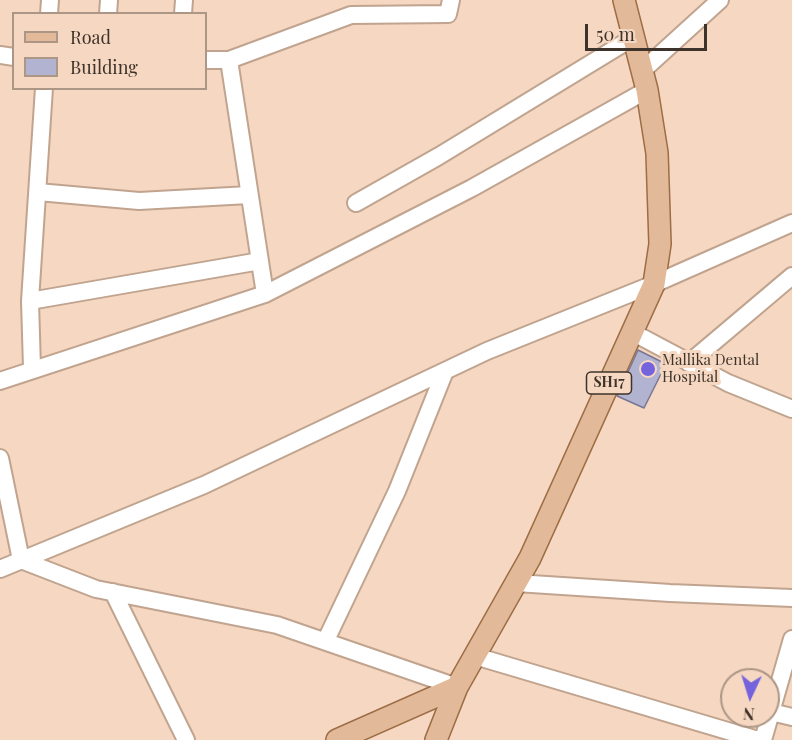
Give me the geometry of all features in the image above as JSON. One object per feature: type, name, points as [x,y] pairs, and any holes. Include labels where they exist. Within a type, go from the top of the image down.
[{"type":"main road","name":"SH17","points":[[436,740],[457,687],[530,558],[654,284],[660,244],[657,153],[645,80],[624,0]]},
{"type":"main road","points":[[337,740],[457,687]]},
{"type":"street","points":[[207,60],[229,60],[351,15],[448,14],[451,0]]},
{"type":"street","points":[[0,381],[32,368],[265,294],[472,188],[645,80],[720,0]]},
{"type":"street","points":[[356,203],[439,156],[633,37]]},
{"type":"street","points":[[229,60],[265,294]]},
{"type":"street","points":[[32,368],[30,301],[44,90]]},
{"type":"street","points":[[38,192],[139,201],[249,195]]},
{"type":"street","points":[[0,569],[204,485],[445,371],[654,284],[792,223]]},
{"type":"street","points":[[30,301],[260,261]]},
{"type":"street","points":[[689,363],[792,276]]},
{"type":"street","points":[[632,332],[728,383],[792,409]]},
{"type":"street","points":[[326,640],[397,491],[445,371]]},
{"type":"street","points":[[0,458],[21,560]]},
{"type":"street","points":[[21,560],[96,589],[277,625],[457,687]]},
{"type":"street","points":[[516,583],[792,598]]},
{"type":"street","points":[[113,592],[186,740]]},
{"type":"street","points":[[780,681],[792,639]]},
{"type":"street","points":[[475,656],[758,740]]},
{"type":"building","points":[[638,350],[666,364],[644,408],[617,396]]},
{"type":"place","name":"Mallika Dental Hospital","points":[[648,369]]}]
